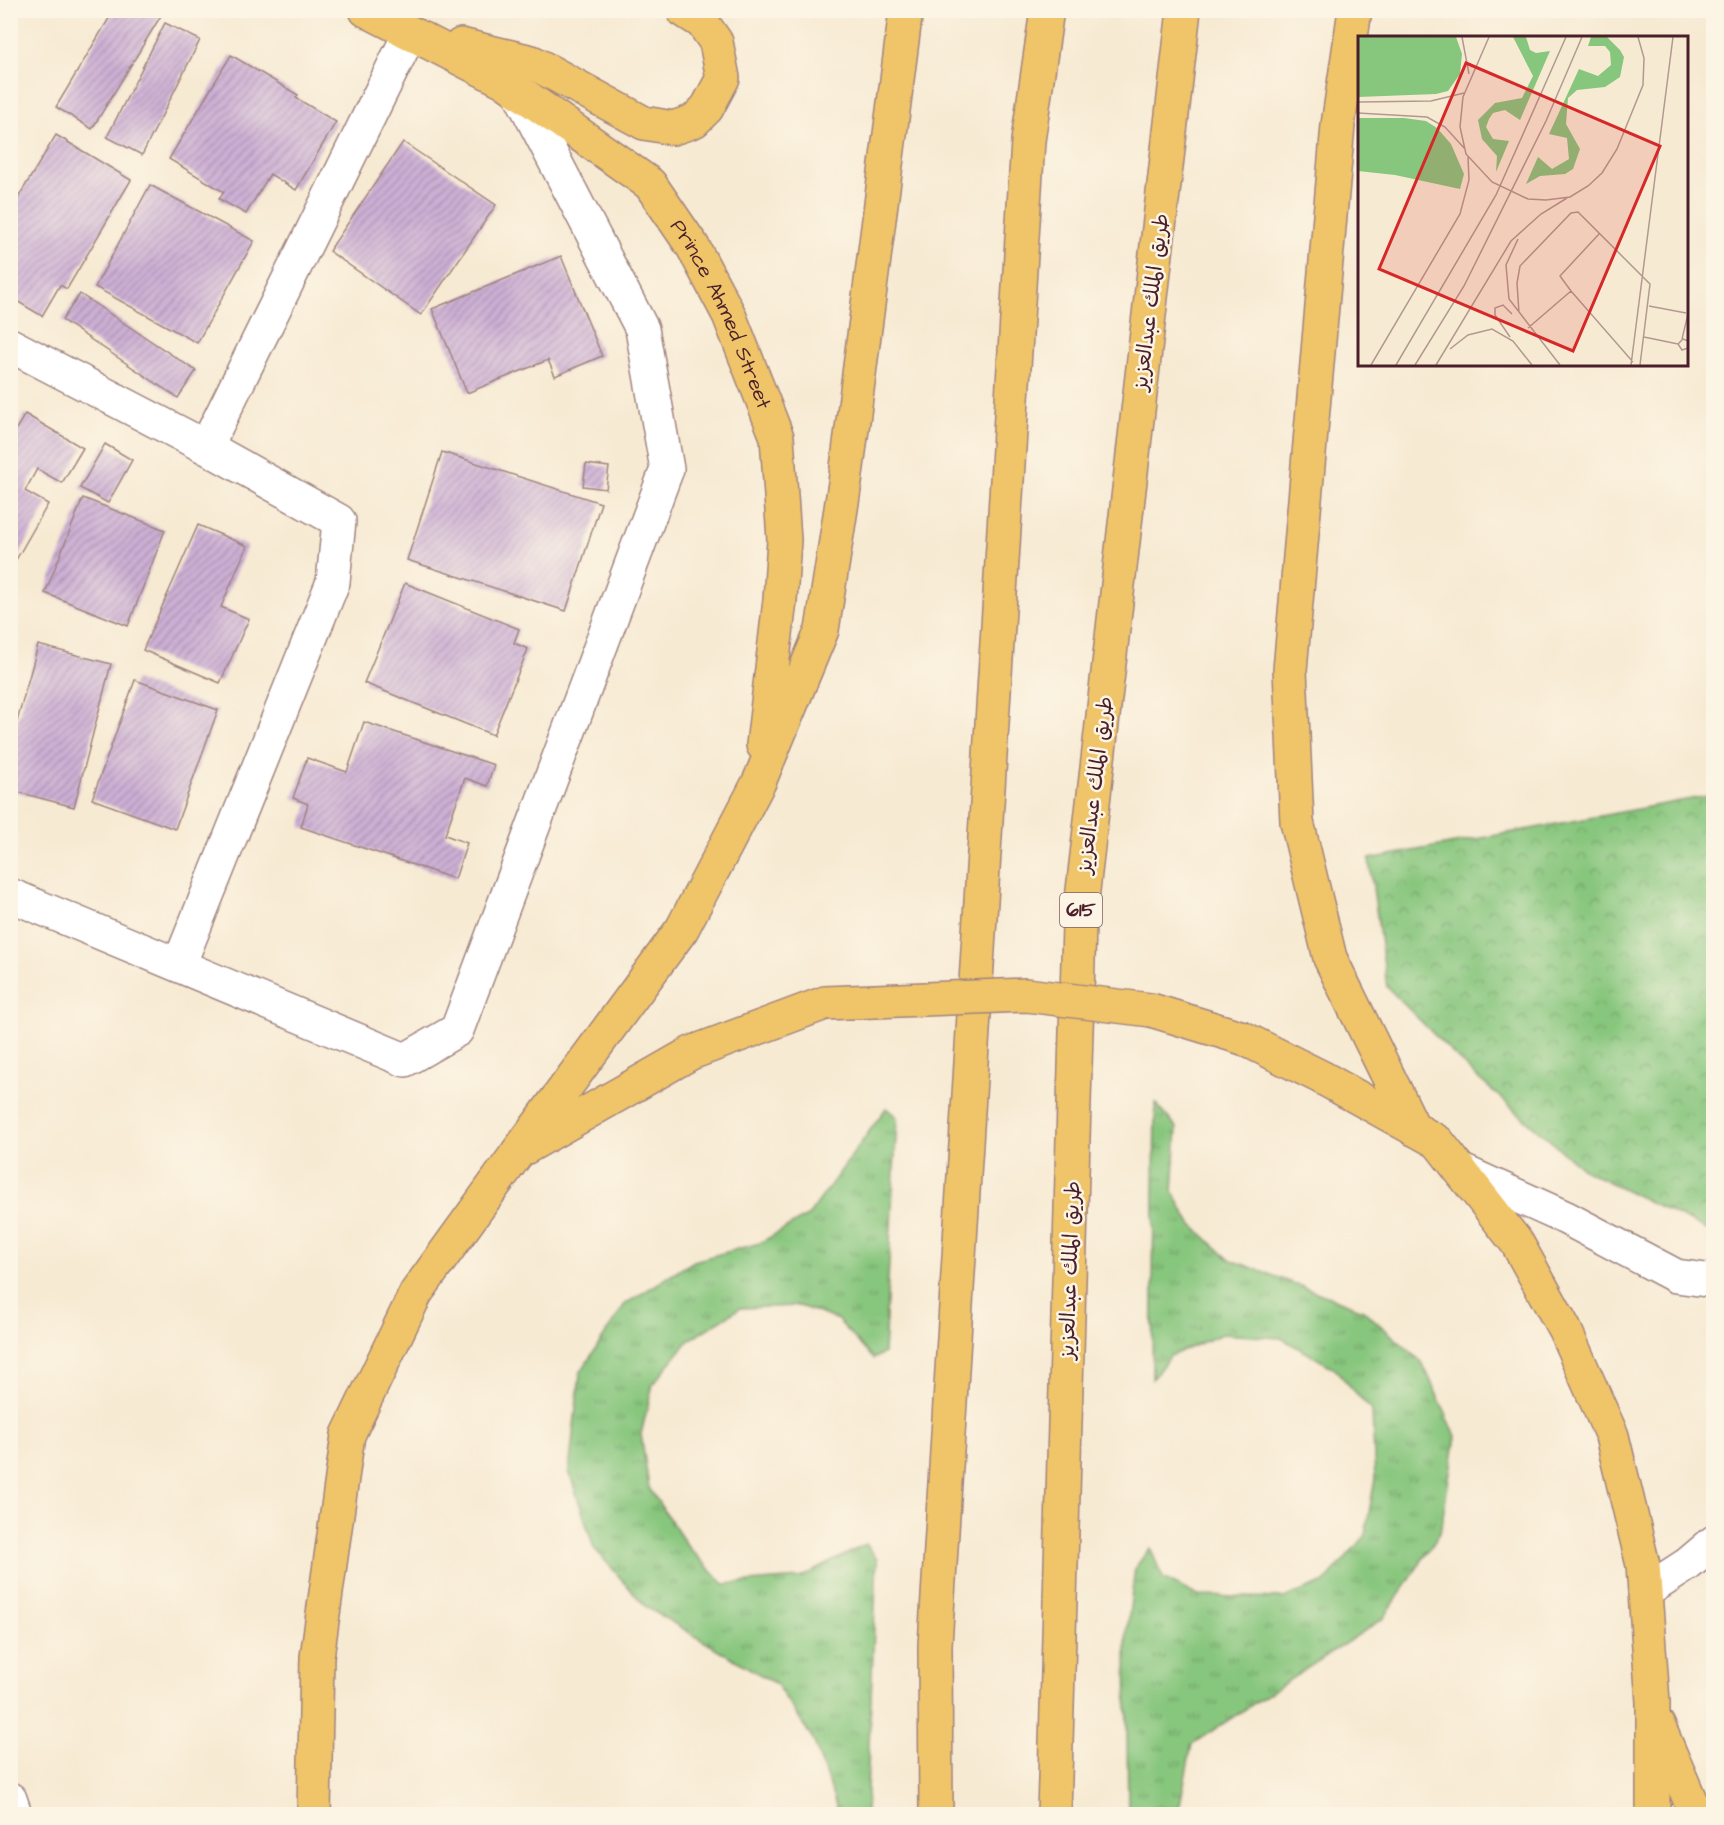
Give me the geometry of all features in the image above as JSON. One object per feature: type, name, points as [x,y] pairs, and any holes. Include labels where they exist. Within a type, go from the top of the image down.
[{"type":"main road","name":"Prince Ahmed Street","points":[[366,10],[504,81],[650,184],[693,247],[729,315],[777,437],[784,540],[780,600],[759,782]]},
{"type":"main road","points":[[410,33],[531,62],[644,123],[673,128],[694,121],[707,108],[723,78],[716,42],[702,22],[683,10]]},
{"type":"main road","points":[[314,1815],[317,1657],[348,1435],[416,1293],[682,929],[759,782],[822,630],[846,483],[906,10]]},
{"type":"main road","points":[[936,1815],[935,1645],[1028,141],[1047,10]]},
{"type":"main road","name":"طريق الملك عبدالعزيز","points":[[1054,1815],[1079,925],[1184,10]]},
{"type":"main road","points":[[1355,10],[1338,125],[1290,670],[1297,822],[1330,958],[1414,1129]]},
{"type":"main road","points":[[518,1152],[691,1053],[825,1003],[1026,995],[1151,1010],[1243,1038],[1321,1077],[1438,1142],[1518,1243],[1565,1330],[1612,1436],[1643,1565],[1653,1715],[1653,1815]]},
{"type":"main road","points":[[1653,1715],[1696,1815]]},
{"type":"street","points":[[206,447],[410,33]]},
{"type":"street","points":[[10,896],[405,1060],[457,1030],[667,469],[642,329],[519,92]]},
{"type":"street","points":[[10,345],[206,447],[339,521],[333,582],[179,965]]},
{"type":"street","points":[[1462,1172],[1566,1218],[1676,1276],[1713,1281]]},
{"type":"street","points":[[1645,1592],[1688,1564],[1713,1542]]},
{"type":"street","points":[[10,1798],[15,1815]]},
{"type":"green space","points":[[1714,795],[1713,1233],[1583,1169],[1472,1073],[1387,987],[1369,859]]},
{"type":"green space","points":[[1155,1103],[1177,1128],[1173,1192],[1191,1224],[1229,1259],[1363,1310],[1422,1362],[1456,1436],[1440,1533],[1384,1618],[1192,1744],[1178,1814],[1128,1814],[1126,1640],[1135,1568],[1150,1548],[1163,1578],[1198,1596],[1284,1598],[1325,1582],[1365,1535],[1375,1479],[1372,1411],[1334,1368],[1281,1338],[1222,1334],[1170,1356],[1152,1379]]},
{"type":"green space","points":[[886,1108],[897,1117],[884,1353],[873,1359],[838,1320],[800,1306],[740,1308],[689,1340],[653,1384],[641,1434],[649,1488],[688,1547],[724,1584],[800,1578],[866,1544],[877,1559],[866,1814],[839,1814],[813,1739],[776,1684],[646,1607],[594,1548],[569,1471],[580,1373],[625,1304],[694,1261],[760,1243],[809,1215]]},
{"type":"building","points":[[114,10],[156,10],[162,14],[92,129],[56,107]]},
{"type":"building","points":[[165,23],[200,40],[142,155],[107,137]]},
{"type":"building","points":[[231,55],[298,95],[296,98],[336,122],[296,190],[270,174],[246,214],[219,199],[224,192],[169,159]]},
{"type":"building","points":[[10,117],[19,121],[10,139]]},
{"type":"building","points":[[56,135],[131,180],[67,289],[60,285],[42,316],[10,297],[10,211]]},
{"type":"building","points":[[403,142],[496,205],[421,315],[329,251]]},
{"type":"building","points":[[150,185],[254,241],[197,343],[95,287]]},
{"type":"building","points":[[561,256],[602,356],[555,376],[548,360],[467,393],[432,309]]},
{"type":"building","points":[[80,294],[196,371],[178,398],[62,320]]},
{"type":"building","points":[[25,414],[83,448],[62,483],[37,469],[25,491],[48,504],[13,565],[10,563],[10,439]]},
{"type":"building","points":[[105,444],[132,460],[108,503],[80,488]]},
{"type":"building","points":[[442,452],[601,503],[566,611],[407,560]]},
{"type":"building","points":[[586,464],[609,467],[606,489],[583,486]]},
{"type":"building","points":[[83,498],[165,530],[128,626],[45,593]]},
{"type":"building","points":[[198,525],[247,546],[221,607],[249,619],[220,683],[143,650]]},
{"type":"building","points":[[405,583],[519,629],[514,643],[528,649],[493,735],[364,683]]},
{"type":"building","points":[[38,645],[111,664],[74,807],[10,790],[10,747]]},
{"type":"building","points":[[135,680],[218,710],[175,829],[92,799]]},
{"type":"building","points":[[364,722],[494,765],[487,786],[465,778],[445,835],[467,843],[455,879],[301,827],[308,804],[293,798],[307,758],[347,772]]}]
